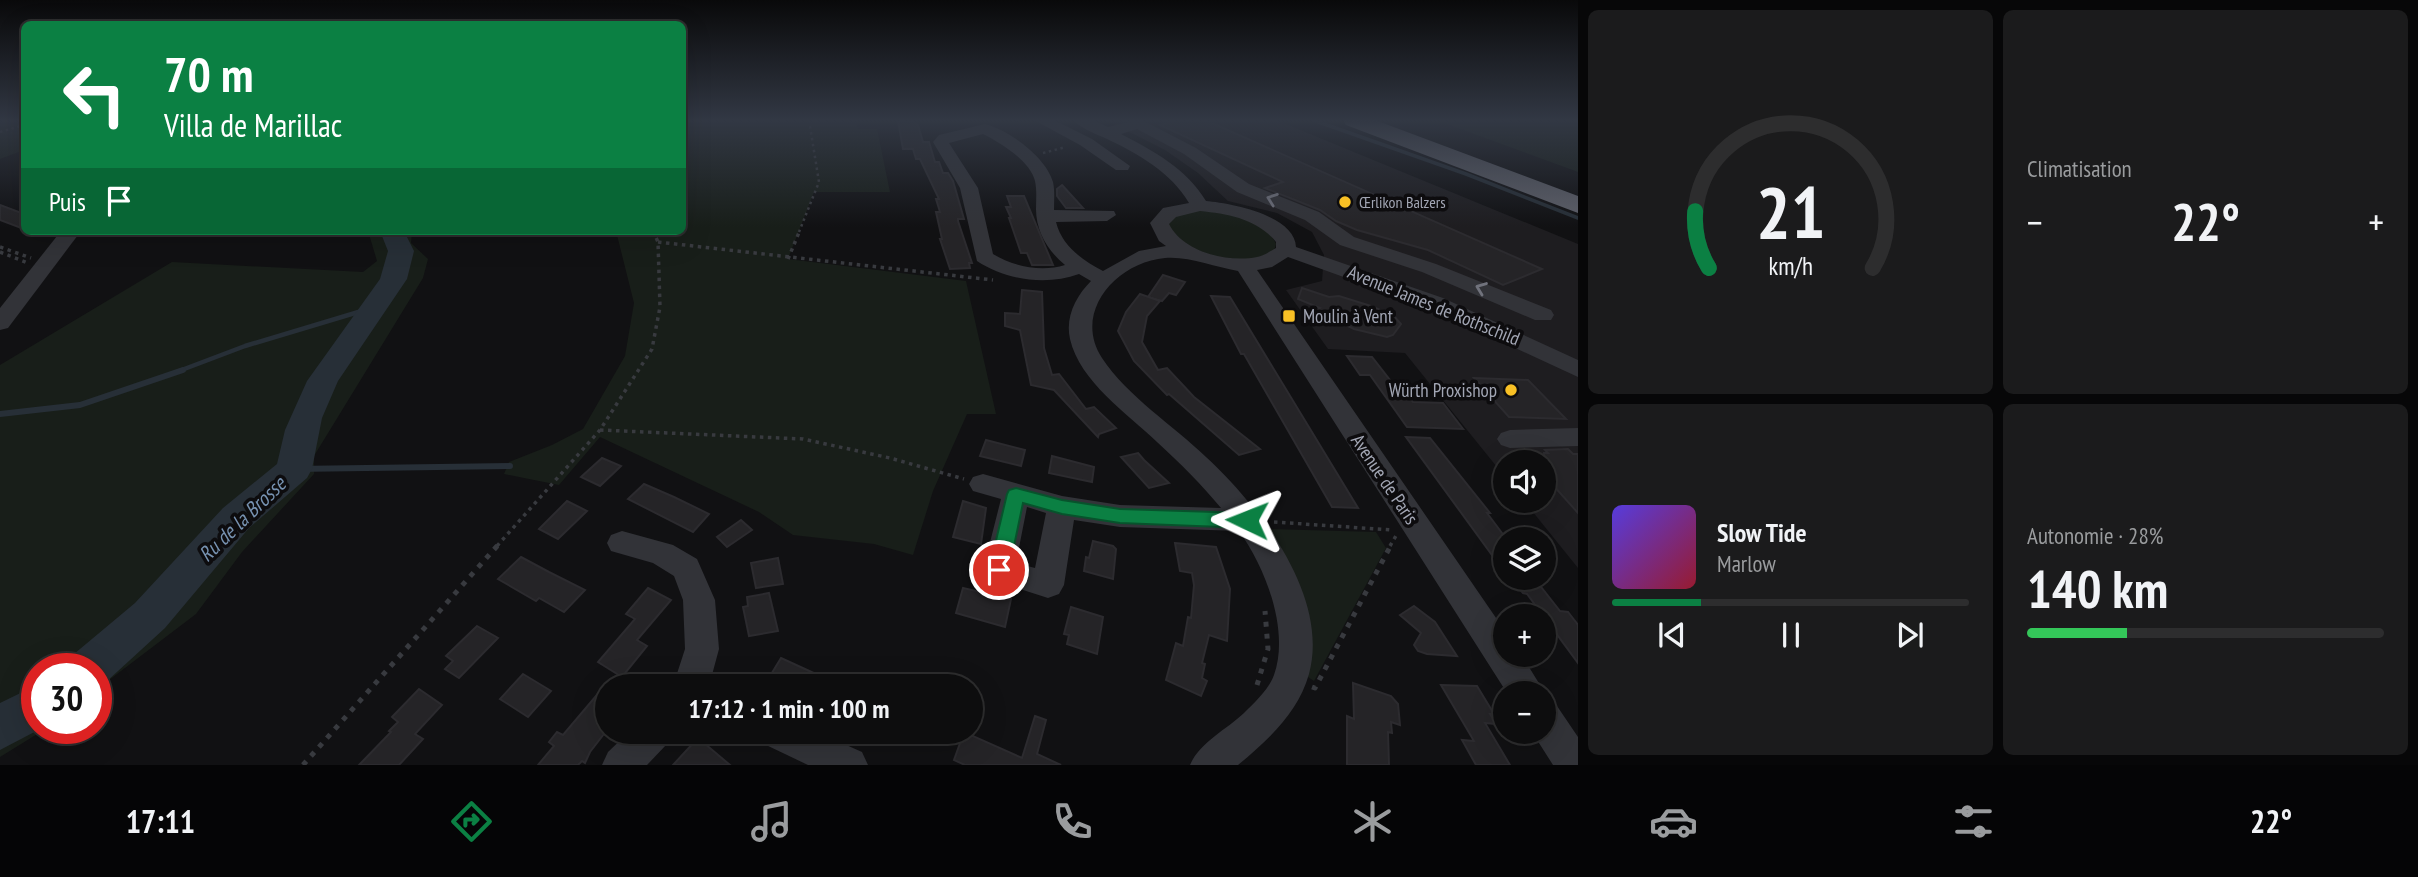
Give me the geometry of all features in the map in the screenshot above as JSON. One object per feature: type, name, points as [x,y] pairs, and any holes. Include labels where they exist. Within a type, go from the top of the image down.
[{"type":"highway","points":[[1448,156],[1578,205]]},
{"type":"highway","points":[[1479,156],[1578,192]]},
{"type":"street","points":[[948,156],[969,188],[984,257],[1020,272],[1070,272],[1077,267]]},
{"type":"street","points":[[1024,156],[1044,181],[1045,215],[1052,237],[1077,267],[1104,279]]},
{"type":"street","points":[[1106,156],[1122,166]]},
{"type":"street","points":[[1145,156],[1169,170],[1192,191],[1200,206]]},
{"type":"street","points":[[1195,156],[1229,180],[1312,216],[1347,241],[1442,273],[1543,315],[1506,333]]},
{"type":"street","points":[[1200,206],[1236,211],[1269,224],[1286,241],[1286,250],[1279,258],[1264,263],[1244,265],[1205,259],[1187,252],[1162,235],[1158,225],[1161,217],[1169,211],[1200,206]]},
{"type":"street","points":[[1045,215],[1063,218],[1107,215]]},
{"type":"street","points":[[0,323],[68,235]]},
{"type":"street","points":[[1187,252],[1162,250],[1134,259],[1104,279],[1090,291],[1083,306],[1079,329],[1085,349],[1124,398],[1210,477],[1247,520],[1270,555],[1288,594],[1293,626],[1293,665],[1290,678],[1277,700],[1251,731],[1209,765]]},
{"type":"street","name":"Avenue James de Rothschild","points":[[1286,250],[1354,271],[1476,320],[1578,370]]},
{"type":"street","name":"Avenue de Paris","points":[[1244,265],[1519,681]]},
{"type":"street","points":[[1450,330],[1476,320]]},
{"type":"street","points":[[1510,439],[1578,437]]},
{"type":"street","points":[[983,484],[1062,507],[1120,516],[1247,520]]},
{"type":"street","points":[[1016,494],[999,570],[1048,585],[1062,507]]},
{"type":"street","points":[[622,543],[662,553],[686,568],[699,600],[702,649],[695,674]]},
{"type":"street","points":[[1556,737],[1574,765]]},
{"type":"street","points":[[621,765],[642,744]]},
{"type":"street","points":[[803,744],[849,765]]},
{"type":"path","points":[[788,258],[818,183],[814,156]]},
{"type":"path","points":[[303,765],[600,430],[652,349],[660,307],[658,242],[655,235]]},
{"type":"path","points":[[658,242],[995,280]]},
{"type":"path","points":[[0,247],[44,266]]},
{"type":"path","points":[[0,252],[44,266]]},
{"type":"path","points":[[600,430],[803,439],[890,458],[983,484]]},
{"type":"path","points":[[1247,520],[1399,530],[1315,688],[1290,678]]},
{"type":"shaded area","points":[[686,156],[883,156],[890,192],[814,192],[788,259],[966,281],[996,414],[967,414],[933,491],[913,555],[874,544],[793,535],[759,512],[600,437],[559,485],[504,474],[509,462],[583,429],[625,356],[634,303],[617,235],[686,235]]},
{"type":"shaded area","points":[[1173,156],[1363,156],[1578,244],[1578,568],[1556,541],[1556,527],[1545,527],[1534,513],[1556,513],[1556,450],[1493,450],[1493,462],[1405,353],[1328,349],[1286,290],[1322,281],[1324,255],[1312,232],[1277,213],[1228,201],[1198,173]]},
{"type":"shaded area","points":[[1533,156],[1578,156],[1578,172]]},
{"type":"shaded area","points":[[1201,210],[1222,212],[1254,222],[1271,235],[1276,244],[1274,251],[1253,260],[1219,258],[1186,246],[1169,230],[1169,222],[1175,216]]},
{"type":"shaded area","points":[[369,235],[412,235],[411,243],[428,259],[423,278],[314,456],[314,474],[242,552],[196,614],[112,678],[112,653],[21,653],[21,744],[0,757],[0,365],[172,262],[363,272],[377,261]]},
{"type":"shaded area","points":[[1268,529],[1376,532],[1386,548],[1314,681],[1305,675]]},
{"type":"building","points":[[915,156],[933,156],[943,173],[948,173],[953,181],[964,219],[958,221],[972,263],[969,263],[970,268],[950,269],[940,239],[936,212],[940,212],[936,199],[939,199],[920,159],[916,159]]},
{"type":"building","name":"Œrlikon Balzers","points":[[1226,156],[1286,156],[1542,269],[1503,285],[1428,250],[1357,230],[1320,210],[1265,188],[1283,182]]},
{"type":"building","points":[[1062,185],[1083,208],[1066,208],[1057,196],[1057,189]]},
{"type":"building","points":[[1007,196],[1024,196],[1053,265],[1032,265],[1027,253],[1021,253],[1006,207],[1011,207]]},
{"type":"building","points":[[0,205],[21,213],[21,228],[0,220]]},
{"type":"building","points":[[1163,275],[1185,282],[1176,295],[1169,293],[1162,301],[1148,297]]},
{"type":"building","points":[[1302,288],[1371,306],[1394,316],[1401,324],[1393,335],[1387,337],[1354,329],[1317,310],[1320,308],[1298,299]]},
{"type":"building","points":[[1022,290],[1042,292],[1044,348],[1052,375],[1059,374],[1086,409],[1094,407],[1116,428],[1099,434],[1098,437],[1054,390],[1031,385],[1020,330],[1005,326],[1005,313],[1020,314]]},
{"type":"building","points":[[1140,294],[1160,301],[1147,316],[1142,342],[1158,370],[1167,368],[1194,397],[1260,449],[1239,455],[1167,395],[1134,361],[1118,331],[1126,312]]},
{"type":"building","points":[[1211,296],[1230,297],[1358,508],[1332,507],[1244,354],[1241,354]]},
{"type":"building","points":[[1347,356],[1372,357],[1394,385],[1401,386],[1413,402],[1443,403],[1463,429],[1407,427],[1370,375],[1360,375]]},
{"type":"building","name":"Würth Proxishop","points":[[1474,378],[1528,380],[1566,419],[1509,417]]},
{"type":"building","points":[[1406,437],[1430,438],[1490,513],[1487,513],[1498,527],[1493,527],[1493,557]]},
{"type":"building","points":[[986,440],[1025,450],[1021,466],[980,456]]},
{"type":"building","points":[[1568,449],[1573,454],[1578,454],[1578,513],[1556,488],[1556,450],[1545,450]]},
{"type":"building","points":[[1138,453],[1169,483],[1149,488],[1121,457]]},
{"type":"building","points":[[1052,456],[1094,467],[1092,482],[1049,473]]},
{"type":"building","points":[[602,458],[621,466],[600,486],[581,477]]},
{"type":"building","points":[[644,484],[709,514],[693,532],[628,499]]},
{"type":"building","points":[[567,501],[587,511],[558,539],[539,529]]},
{"type":"building","points":[[963,501],[986,508],[981,544],[953,537]]},
{"type":"building","points":[[741,520],[752,530],[727,547],[717,537]]},
{"type":"building","points":[[1093,541],[1116,549],[1113,579],[1084,571],[1086,557],[1089,558]]},
{"type":"building","points":[[1175,543],[1216,547],[1230,589],[1227,641],[1209,635],[1202,663],[1205,664],[1202,678],[1207,681],[1201,696],[1166,680],[1176,643],[1183,646],[1188,617],[1191,618],[1194,585],[1192,573],[1180,571]]},
{"type":"building","points":[[521,557],[585,590],[564,612],[539,598],[536,601],[498,579]]},
{"type":"building","points":[[778,558],[783,584],[756,588],[751,563]]},
{"type":"building","points":[[648,588],[671,600],[637,640],[647,646],[624,674],[617,674],[598,662],[635,619],[626,614]]},
{"type":"building","points":[[963,588],[1011,599],[1005,627],[956,613]]},
{"type":"building","points":[[1521,590],[1543,590],[1554,604],[1534,604]]},
{"type":"building","points":[[769,593],[778,631],[749,636],[743,607],[748,606],[747,597]]},
{"type":"building","points":[[1414,606],[1435,622],[1457,656],[1418,651],[1414,645],[1421,633],[1400,615]]},
{"type":"building","points":[[1556,606],[1560,611],[1568,612],[1578,625],[1578,663],[1556,633]]},
{"type":"building","points":[[1071,607],[1103,617],[1097,654],[1067,644],[1069,635],[1064,634]]},
{"type":"building","points":[[477,626],[498,638],[459,678],[445,669],[453,661],[446,656]]},
{"type":"building","points":[[781,658],[816,674],[771,674]]},
{"type":"building","points":[[523,674],[551,691],[528,717],[500,699]]},
{"type":"building","points":[[1353,683],[1391,696],[1398,704],[1400,725],[1391,722],[1392,733],[1388,732],[1389,765],[1347,765],[1347,716],[1354,719]]},
{"type":"building","points":[[1441,685],[1477,686],[1493,712],[1490,714],[1493,724],[1485,723],[1493,736],[1493,744],[1498,744],[1510,765],[1476,765],[1462,740],[1474,741]]},
{"type":"building","points":[[419,689],[442,705],[415,734],[423,739],[399,765],[359,765],[391,732],[389,731],[398,722],[392,717]]},
{"type":"building","points":[[595,697],[596,744],[585,763],[582,761],[578,765],[538,765],[554,746],[549,742],[557,732],[563,735]]},
{"type":"building","points":[[1035,716],[1046,720],[1037,754],[1061,765],[965,765],[954,760],[960,744],[983,744],[983,741],[1022,758]]},
{"type":"building","points":[[692,744],[705,744],[730,765],[673,765]]},
{"type":"waterway","points":[[1414,156],[1578,218]]},
{"type":"waterway","name":"Ru de la Brosse","points":[[109,653],[150,615],[236,518],[294,469],[301,430],[329,369],[393,279],[401,251],[394,235]]},
{"type":"waterway","points":[[179,371],[245,346],[375,307]]},
{"type":"waterway","points":[[0,414],[80,405],[183,370]]},
{"type":"waterway","points":[[294,469],[510,466]]},
{"type":"waterway","name":"Ru de la Brosse","points":[[0,728],[21,716]]},
{"type":"place","name":"Œrlikon Balzers","points":[[1345,202]]},
{"type":"place","name":"Moulin à Vent","points":[[1289,316]]},
{"type":"place","name":"Würth Proxishop","points":[[1511,390]]},
{"type":"route","points":[[999,570],[1016,494],[1062,507],[1120,516],[1247,520]]}]
